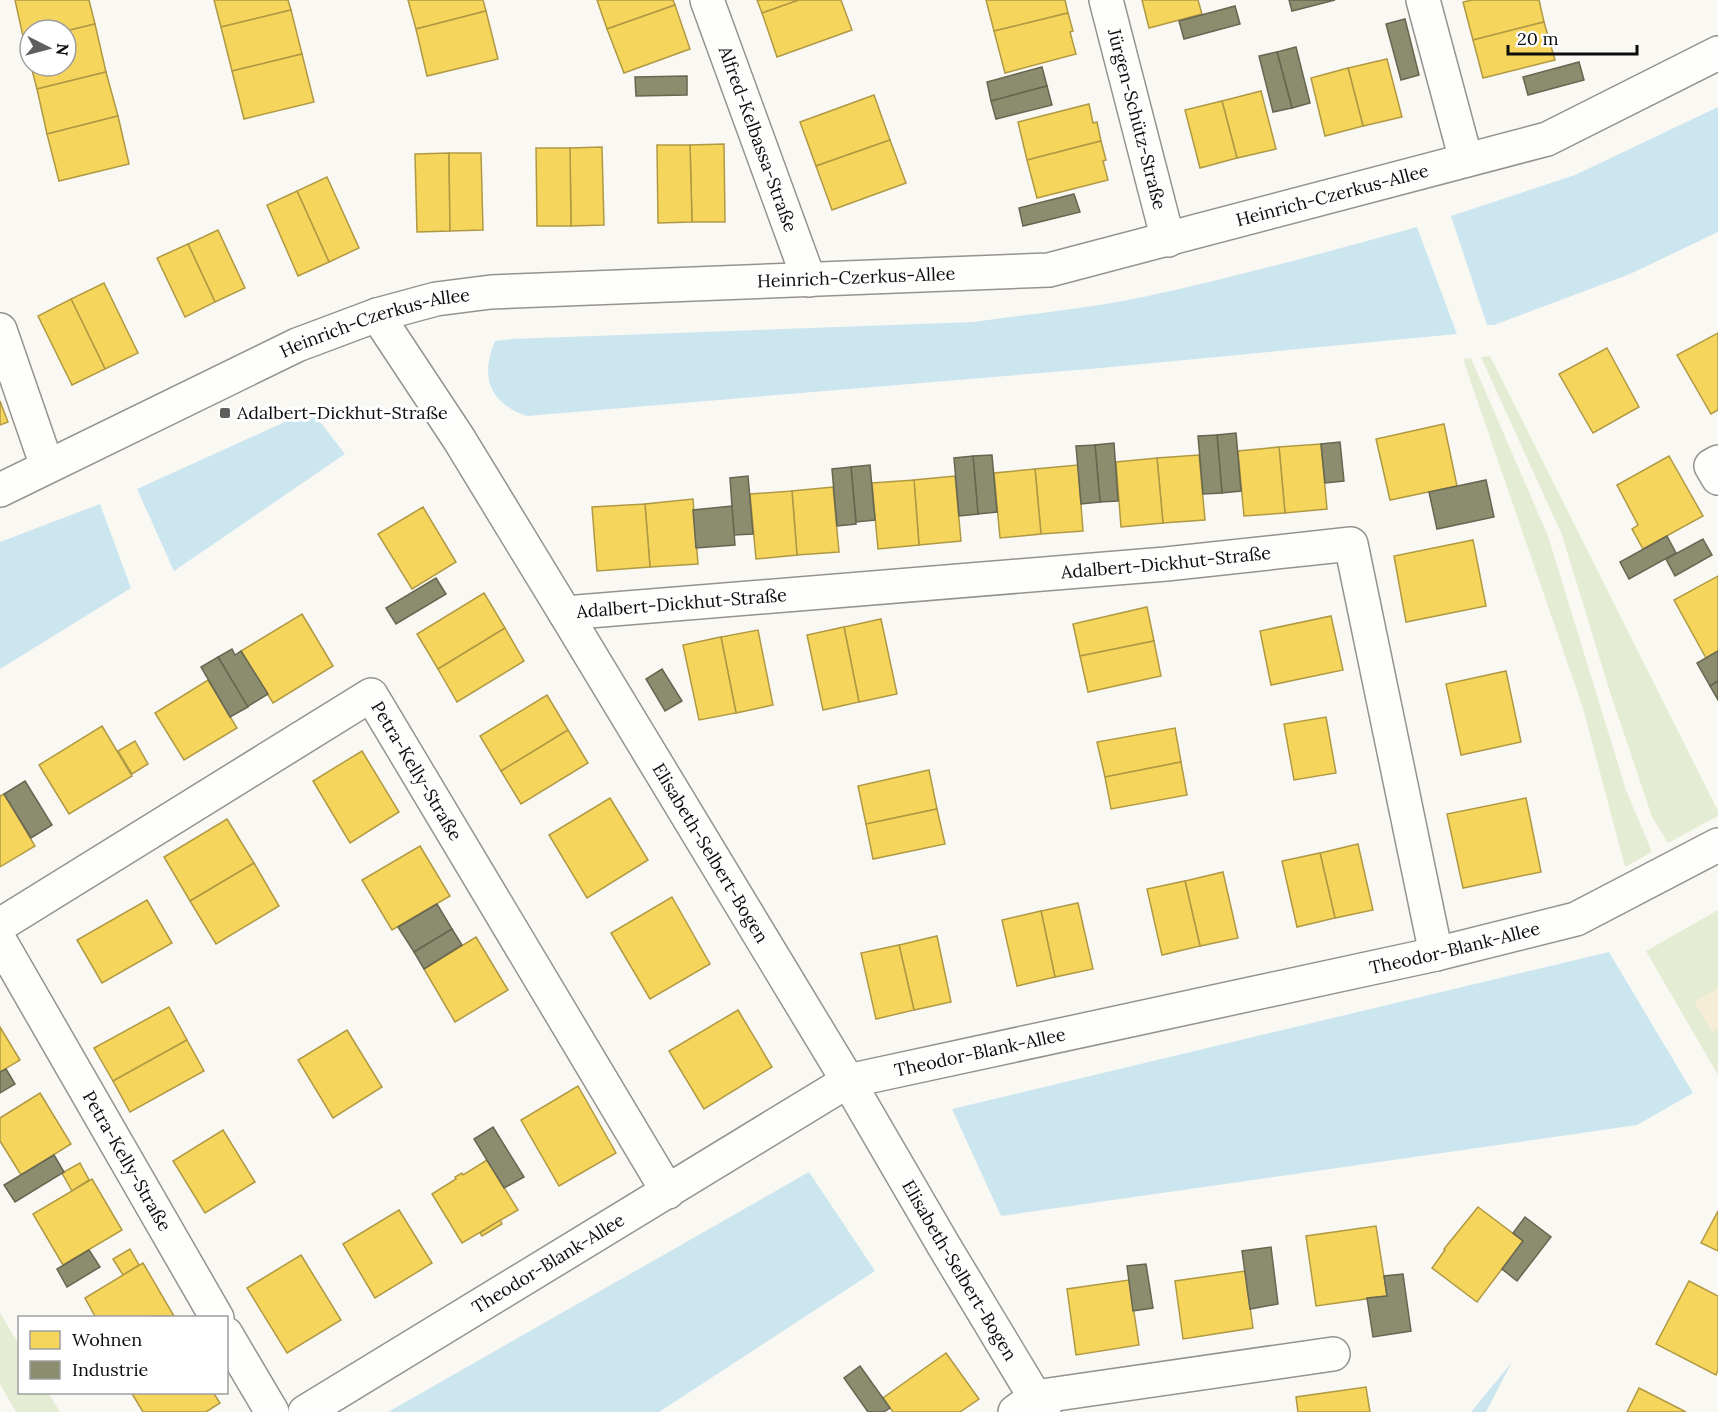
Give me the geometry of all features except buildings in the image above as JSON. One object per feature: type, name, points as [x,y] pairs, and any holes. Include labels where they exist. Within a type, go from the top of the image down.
[{"type":"street","name":"Alfred-Kelbassa-Straße","points":[[707,0],[809,280]]},
{"type":"street","name":"Jürgen-Schütz-Straße","points":[[1106,0],[1167,240]]},
{"type":"street","points":[[1423,0],[1466,160]]},
{"type":"street","name":"Heinrich-Czerkus-Allee","points":[[0,490],[297,345],[377,315],[435,299],[491,292],[1049,270],[1547,139],[1718,53]]},
{"type":"street","name":"Elisabeth-Selbert-Bogen","points":[[377,315],[459,439],[848,1081],[944,1246],[1031,1407],[1333,1354]]},
{"type":"street","points":[[0,330],[47,466]]},
{"type":"street","points":[[1718,462],[1711,466],[1718,478]]},
{"type":"street","name":"Adalbert-Dickhut-Straße","points":[[565,613],[1154,565],[1351,544],[1436,954]]},
{"type":"street","name":"Petra-Kelly-Straße","points":[[0,925],[371,695],[668,1192]]},
{"type":"street","name":"Theodor-Blank-Allee","points":[[305,1412],[848,1081],[1436,954],[1576,919],[1718,845]]},
{"type":"street","name":"Petra-Kelly-Straße","points":[[0,941],[216,1316]]},
{"type":"street","points":[[228,1337],[272,1412]]},
{"type":"green space","points":[[1490,356],[1718,811],[1718,816],[1668,843],[1652,817],[1609,689],[1562,535],[1481,357]]},
{"type":"green space","points":[[1471,358],[1548,536],[1626,790],[1652,852],[1625,867],[1583,708],[1463,359]]},
{"type":"green space","points":[[1718,910],[1718,1075],[1646,951]]},
{"type":"green space","points":[[0,1313],[18,1343],[18,1394],[49,1394],[60,1412],[16,1412],[0,1384]]},
{"type":"sand","points":[[1718,989],[1718,1029],[1712,1032],[1694,1001]]},
{"type":"water","points":[[1718,107],[1718,232],[1630,274],[1494,325],[1487,325],[1451,216],[1575,175]]},
{"type":"water","points":[[1417,227],[1457,334],[1101,368],[527,416],[514,411],[496,396],[489,377],[488,366],[495,341],[973,322],[1148,296]]},
{"type":"water","points":[[311,410],[345,454],[174,571],[137,489]]},
{"type":"water","points":[[100,504],[131,588],[0,669],[0,542]]},
{"type":"water","points":[[1609,952],[1693,1093],[1637,1125],[1001,1216],[952,1109]]},
{"type":"water","points":[[809,1172],[875,1271],[659,1412],[388,1412]]},
{"type":"water","points":[[1512,1362],[1486,1412],[1471,1412]]},
{"type":"place","name":"Adalbert-Dickhut-Straße","points":[[225,413]]}]
